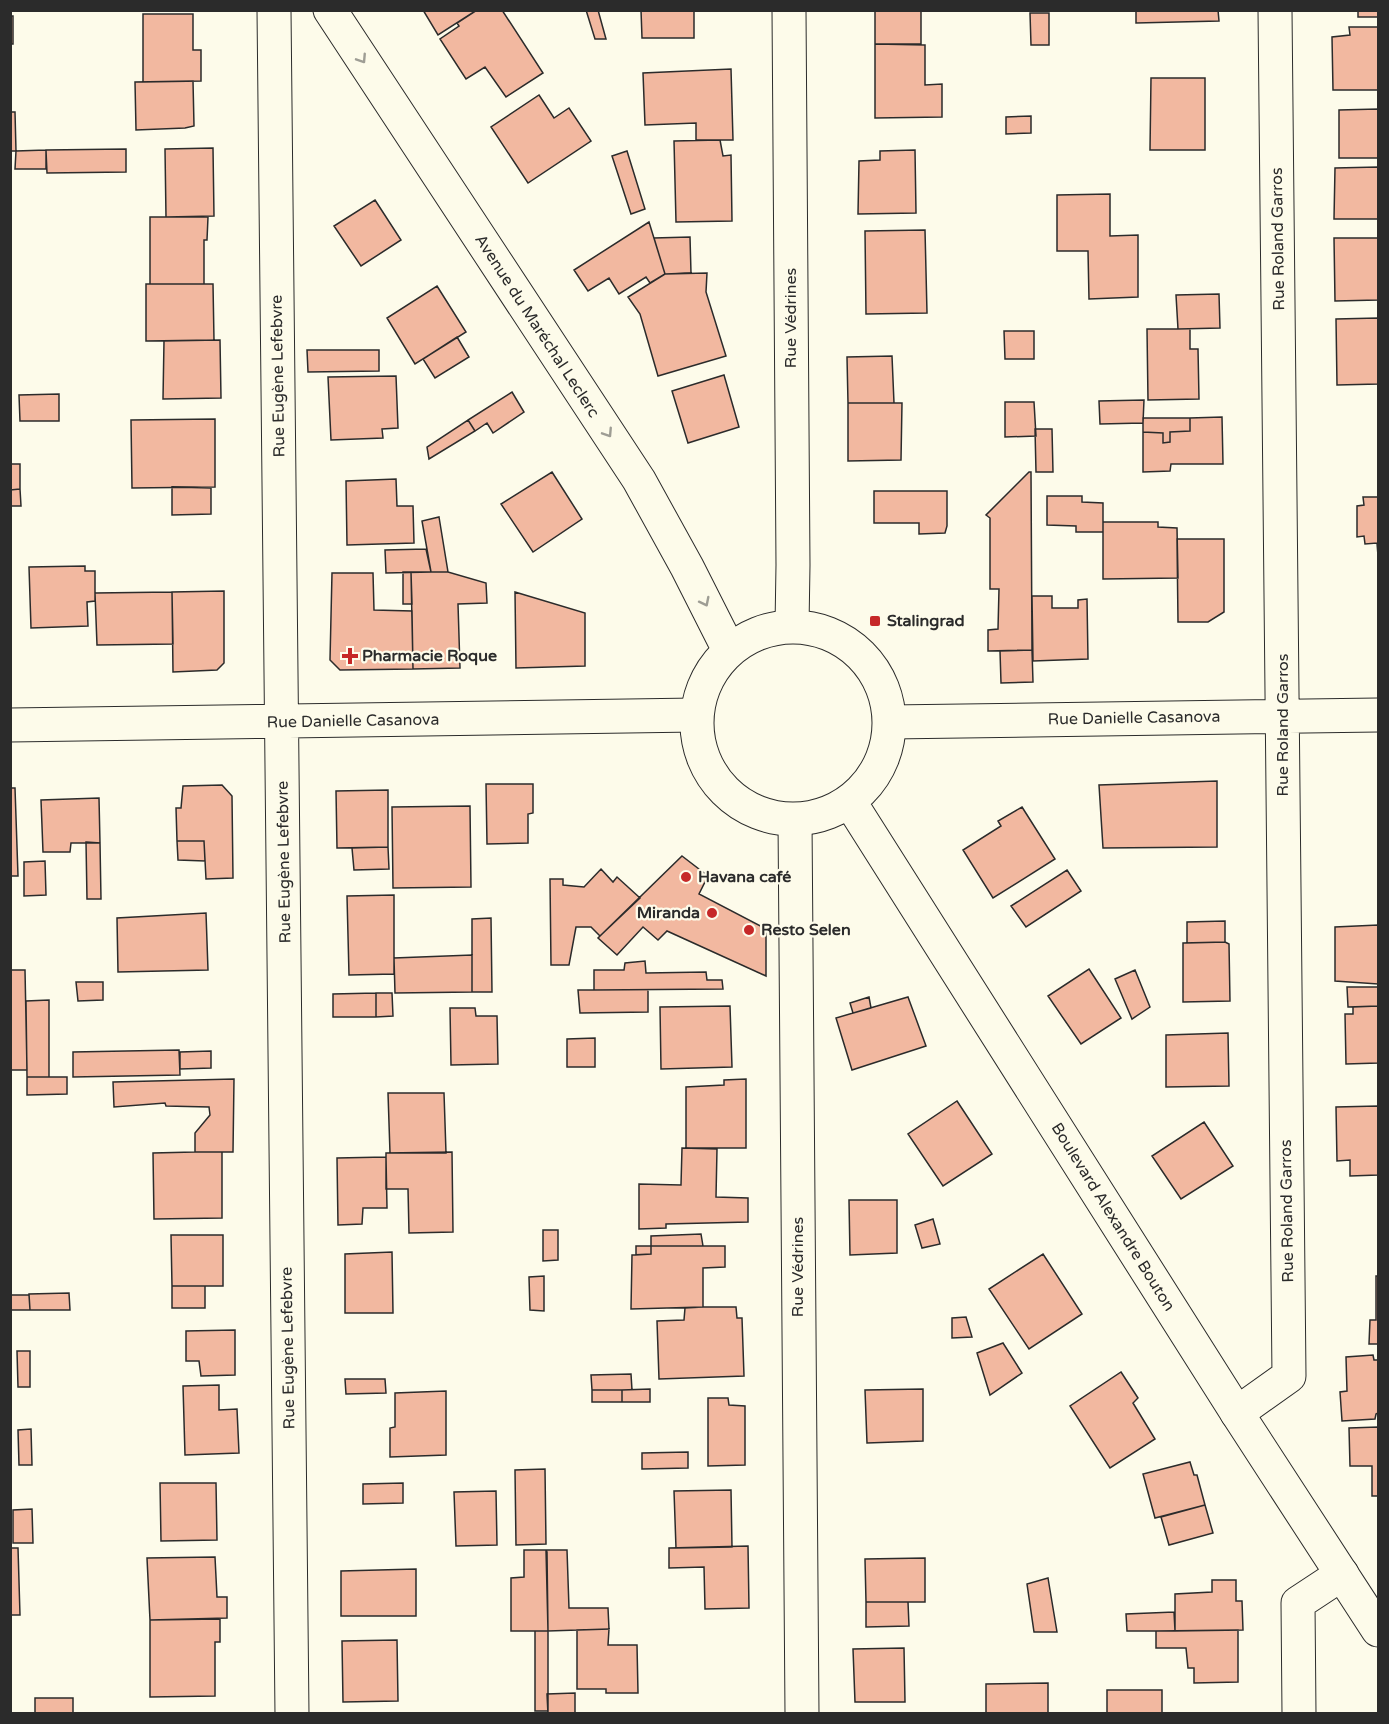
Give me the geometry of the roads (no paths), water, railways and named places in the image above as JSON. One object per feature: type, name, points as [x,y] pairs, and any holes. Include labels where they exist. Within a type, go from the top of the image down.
[{"type":"street","name":"Rue Eugène Lefebvre","points":[[274,10],[292,1713]]},
{"type":"street","name":"Avenue du Maréchal Leclerc","points":[[330,10],[639,480],[687,567],[729,651]]},
{"type":"street","name":"Rue Védrines","points":[[789,10],[792,626]]},
{"type":"street","name":"Rue Roland Garros","points":[[1237,1413],[1289,1376],[1275,10]]},
{"type":"street","points":[[792,626],[822,630],[850,644],[871,665],[885,692],[890,722],[888,746],[880,767],[867,786],[850,802],[824,815],[795,820],[769,817],[744,806],[723,790],[707,768],[699,742],[696,715],[702,691],[709,676],[729,651],[759,633],[792,626]]},
{"type":"street","name":"Rue Danielle Casanova","points":[[10,725],[696,715]]},
{"type":"street","name":"Rue Danielle Casanova","points":[[890,722],[1378,715]]},
{"type":"street","name":"Boulevard Alexandre Bouton","points":[[850,802],[1237,1413],[1378,1630]]},
{"type":"street","name":"Rue Védrines","points":[[795,820],[802,1713]]},
{"type":"street","points":[[1299,1713],[1298,1603],[1342,1574]]},
{"type":"place","name":"Stalingrad","points":[[875,621]]},
{"type":"place","name":"Pharmacie Roque","points":[[350,656]]},
{"type":"place","name":"Havana café","points":[[686,877]]},
{"type":"place","name":"Miranda","points":[[712,913]]},
{"type":"place","name":"Resto Selen","points":[[749,930]]}]
